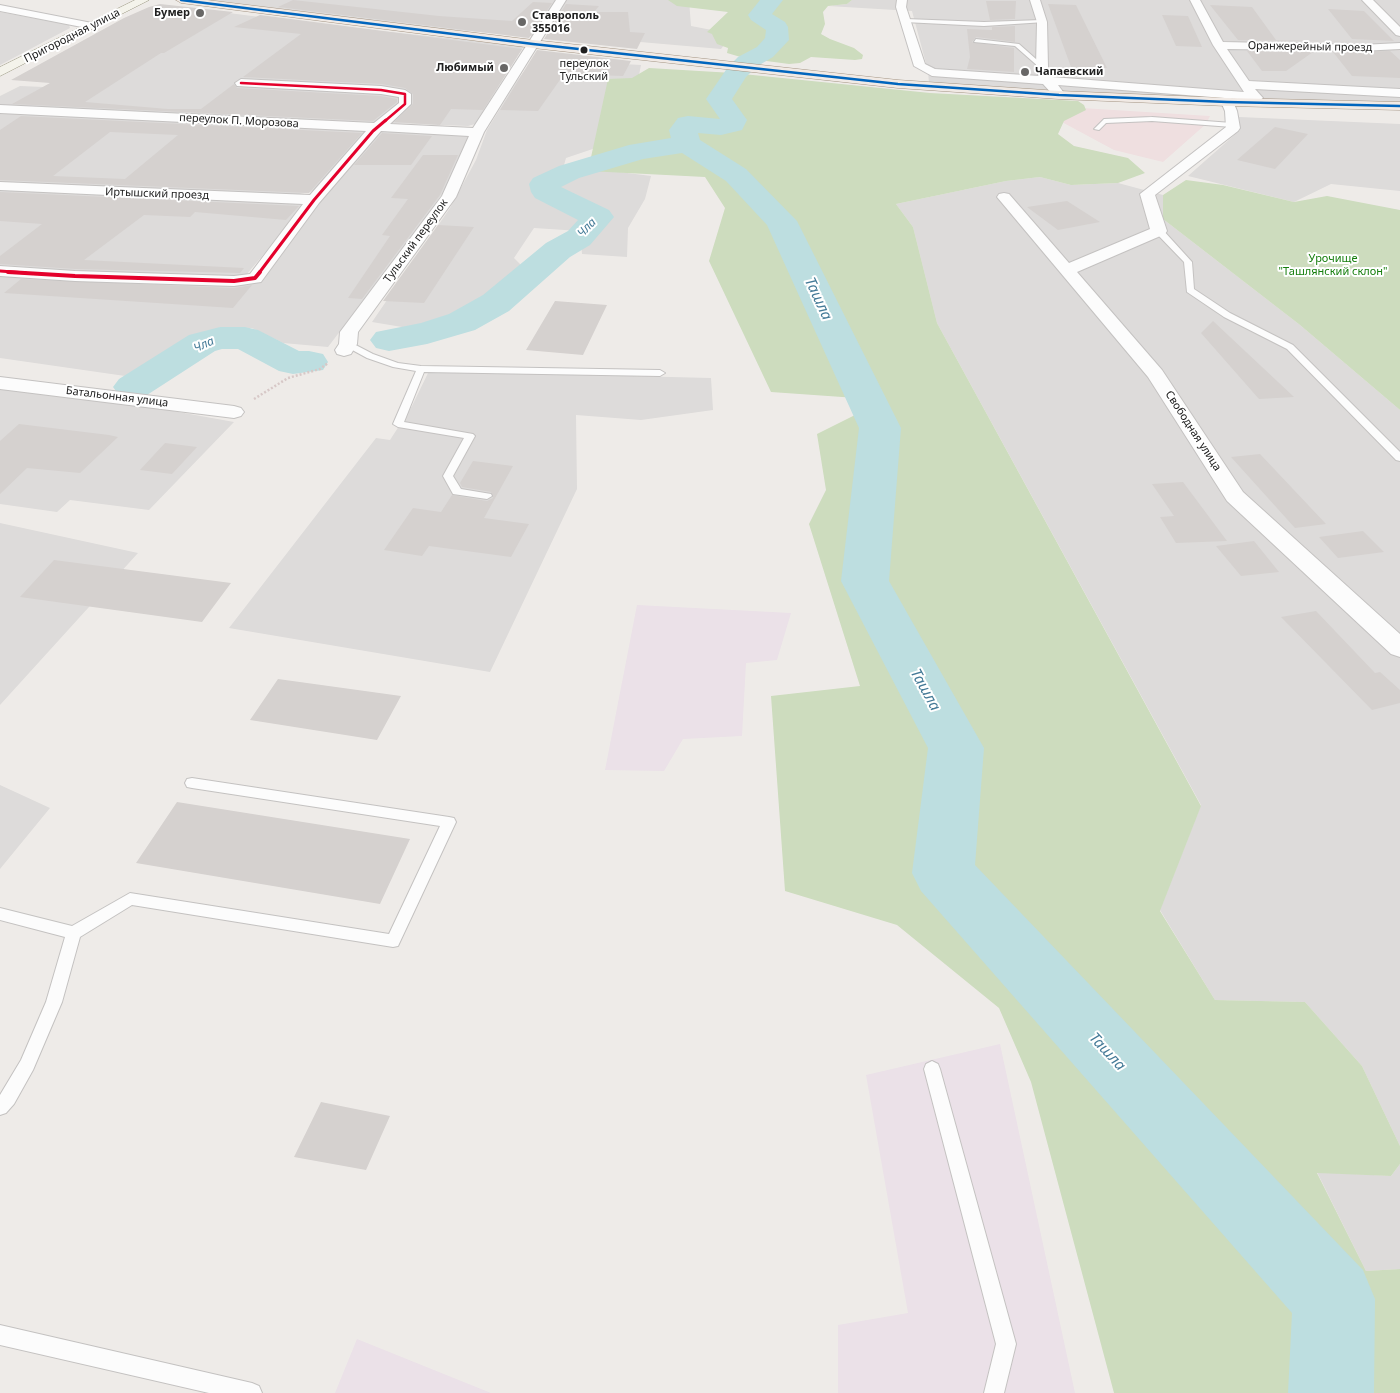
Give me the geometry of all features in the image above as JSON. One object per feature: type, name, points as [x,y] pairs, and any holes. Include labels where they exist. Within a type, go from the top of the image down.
[{"type":"main road","points":[[181,0],[533,44],[898,84],[1059,95],[1227,102],[1400,106]]},
{"type":"street","name":"Пригородная улица","points":[[0,72],[144,0]]},
{"type":"street","name":"Тульский переулок","points":[[346,347],[350,332],[449,197],[478,132],[560,0]]},
{"type":"street","points":[[902,0],[902,7],[920,66],[924,69],[940,73],[1253,96],[1267,103]]},
{"type":"street","points":[[1035,0],[1042,22],[1042,67],[1047,81],[1059,95]]},
{"type":"street","points":[[1195,0],[1219,45],[1253,96]]},
{"type":"street","points":[[1367,0],[1400,33]]},
{"type":"street","points":[[0,8],[92,26]]},
{"type":"street","name":"Оранжерейный проезд","points":[[1219,45],[1361,48],[1400,46]]},
{"type":"street","points":[[0,271],[75,276],[224,281],[255,278],[314,200],[376,128],[404,104],[405,94],[382,90],[241,83]]},
{"type":"street","points":[[1246,85],[1400,94]]},
{"type":"street","points":[[1066,270],[1159,231],[1147,194],[1233,128],[1231,111],[1227,102]]},
{"type":"street","name":"переулок П. Морозова","points":[[0,109],[478,132]]},
{"type":"street","name":"Иртышский проезд","points":[[0,186],[314,200]]},
{"type":"street","name":"Свободная улица","points":[[1004,196],[1155,374],[1235,496],[1400,648]]},
{"type":"street","name":"Батальонная улица","points":[[0,383],[234,412]]},
{"type":"lane","points":[[906,21],[984,24],[1042,22]]},
{"type":"lane","points":[[976,42],[1016,45],[1042,67]]},
{"type":"lane","points":[[1097,129],[1104,121],[1152,118],[1232,125]]},
{"type":"lane","points":[[1159,231],[1188,262],[1190,290],[1227,315],[1290,347],[1400,458]]},
{"type":"lane","points":[[346,347],[396,365],[421,369],[660,373]]},
{"type":"lane","points":[[421,369],[398,424],[470,436],[448,476],[457,492],[487,496]]},
{"type":"lane","points":[[0,1107],[8,1098],[27,1065],[54,1002],[74,933],[130,899],[393,941],[449,822],[192,784]]},
{"type":"lane","points":[[0,914],[74,933]]},
{"type":"lane","points":[[932,1068],[1006,1344],[994,1393]]},
{"type":"lane","points":[[0,1335],[252,1393]]},
{"type":"path","points":[[234,412],[288,378],[320,369],[346,347]]},
{"type":"shaded area","points":[[212,0],[557,0],[532,36],[442,29]]},
{"type":"shaded area","points":[[566,0],[689,0],[691,26],[733,34],[721,49],[548,34]]},
{"type":"shaded area","points":[[852,0],[1400,0],[1400,103],[1255,100],[1052,92],[929,84],[928,71],[912,11],[828,6],[847,4]]},
{"type":"shaded area","points":[[0,12],[69,25],[70,28],[0,65]]},
{"type":"shaded area","points":[[229,13],[313,24],[524,46],[475,124],[468,126],[0,107],[0,96],[20,86],[44,87]]},
{"type":"shaded area","points":[[533,59],[641,65],[633,105],[649,130],[566,158],[564,165],[651,176],[645,199],[628,228],[627,257],[582,254],[580,231],[534,228],[514,258],[522,266],[522,271],[489,303],[446,323],[414,329],[372,322],[450,208],[476,160],[487,130]]},
{"type":"shaded area","points":[[1082,108],[1210,116],[1206,124],[1163,162],[1114,150],[1060,121]]},
{"type":"shaded area","points":[[0,111],[368,130],[314,191],[290,196],[0,183]]},
{"type":"shaded area","points":[[1239,117],[1400,124],[1400,191],[1331,184],[1294,202],[1188,176],[1240,130]]},
{"type":"shaded area","points":[[378,132],[473,133],[452,180],[402,250],[328,347],[283,343],[252,328],[220,327],[139,378],[0,358],[0,273],[259,281],[318,202]]},
{"type":"shaded area","points":[[1040,177],[1071,185],[1118,183],[1163,195],[1163,219],[1300,325],[1400,410],[1400,1146],[1362,1066],[1305,1002],[1215,1000],[1160,910],[1201,805],[937,323],[913,227],[896,204],[1006,181]]},
{"type":"shaded area","points":[[0,188],[67,194],[165,196],[306,205],[246,275],[235,279],[91,272],[0,265]]},
{"type":"shaded area","points":[[429,371],[711,378],[713,410],[641,420],[576,415],[577,489],[490,672],[229,628],[376,438],[390,440],[412,406]]},
{"type":"shaded area","points":[[0,386],[123,402],[234,422],[149,510],[70,500],[57,512],[0,504]]},
{"type":"shaded area","points":[[0,523],[138,553],[0,705]]},
{"type":"shaded area","points":[[637,605],[791,613],[777,660],[746,663],[742,736],[683,739],[664,771],[605,770]]},
{"type":"shaded area","points":[[0,785],[50,808],[0,869]]},
{"type":"shaded area","points":[[1000,1044],[1075,1393],[838,1393],[838,1325],[908,1313],[866,1075]]},
{"type":"shaded area","points":[[1400,1164],[1400,1269],[1366,1271],[1317,1172],[1391,1176]]},
{"type":"shaded area","points":[[357,1339],[491,1393],[335,1393]]},
{"type":"green space","points":[[668,0],[852,0],[847,4],[828,6],[823,12],[825,24],[821,34],[854,48],[863,55],[862,59],[811,57],[800,63],[789,64],[744,58],[727,53],[728,48],[717,44],[712,34],[707,32],[728,12],[677,6]]},
{"type":"green space","points":[[649,68],[733,73],[930,93],[1078,101],[1084,105],[1086,110],[1064,121],[1058,134],[1074,146],[1128,158],[1145,173],[1118,183],[1071,185],[1040,177],[1006,181],[896,204],[913,227],[937,323],[1201,806],[1160,911],[1215,1000],[1305,1002],[1362,1066],[1400,1146],[1400,1164],[1391,1176],[1317,1173],[1366,1271],[1400,1269],[1400,1393],[1114,1393],[1031,1082],[999,1008],[897,925],[785,891],[771,696],[860,686],[809,524],[826,490],[817,434],[885,400],[771,392],[709,261],[725,208],[705,177],[588,171],[608,79],[632,78]]},
{"type":"green space","name":"Урочище \"Ташлянский склон\"","points":[[1186,180],[1223,185],[1294,202],[1327,196],[1400,210],[1400,410],[1300,325],[1163,219],[1163,195]]},
{"type":"building","points":[[293,0],[439,16],[512,21],[533,2],[552,3],[529,38],[278,7]]},
{"type":"building","points":[[986,1],[1016,1],[1015,19],[990,20]]},
{"type":"building","points":[[160,4],[233,12],[161,53],[85,102],[168,109],[201,109],[234,84],[237,88],[381,96],[397,99],[397,102],[373,121],[12,104],[50,83],[11,80],[124,18]]},
{"type":"building","points":[[566,4],[599,6],[594,12],[628,12],[630,32],[645,33],[637,49],[544,39]]},
{"type":"building","points":[[1048,4],[1076,5],[1107,68],[1071,67]]},
{"type":"building","points":[[1210,5],[1252,7],[1276,40],[1378,42],[1238,40]]},
{"type":"building","points":[[1328,9],[1364,11],[1394,41],[1352,39]]},
{"type":"building","points":[[260,15],[522,49],[483,110],[451,109],[440,125],[394,122],[413,104],[413,94],[405,88],[381,84],[243,77],[301,34],[234,27]]},
{"type":"building","points":[[1162,15],[1188,16],[1202,47],[1176,46]]},
{"type":"building","points":[[1015,26],[1015,42],[976,37],[972,42],[1014,48],[1014,72],[967,69],[970,57],[967,29],[992,30],[992,27]]},
{"type":"building","points":[[537,50],[631,61],[623,76],[564,74],[538,111],[500,110]]},
{"type":"building","points":[[1247,51],[1313,52],[1286,71],[1262,71]]},
{"type":"building","points":[[1390,51],[1400,60],[1400,78],[1352,76],[1333,52]]},
{"type":"building","points":[[21,116],[362,133],[309,193],[0,180],[0,130]],"holes":[[[110,132],[178,135],[125,179],[53,176]]]},
{"type":"building","points":[[1275,127],[1308,134],[1275,169],[1237,160]]},
{"type":"building","points":[[382,133],[432,136],[411,165],[354,165]]},
{"type":"building","points":[[423,155],[458,155],[440,195],[362,299],[348,298],[390,236],[382,235],[408,199],[391,198]]},
{"type":"building","points":[[0,192],[299,206],[286,220],[195,212],[190,217],[144,215],[84,260],[244,268],[240,273],[75,269],[0,264],[0,256],[42,224],[0,221]]},
{"type":"building","points":[[1067,201],[1100,222],[1058,230],[1027,207]]},
{"type":"building","points":[[438,225],[474,227],[424,303],[383,301]]},
{"type":"building","points":[[21,279],[234,288],[252,285],[233,308],[4,293]]},
{"type":"building","points":[[555,301],[607,305],[583,355],[526,350]]},
{"type":"building","points":[[1213,321],[1294,397],[1259,399],[1201,333]]},
{"type":"building","points":[[19,424],[118,437],[80,473],[27,468],[0,494],[0,441]]},
{"type":"building","points":[[165,443],[197,447],[172,474],[140,470]]},
{"type":"building","points":[[1260,454],[1326,524],[1295,528],[1231,457]]},
{"type":"building","points":[[473,461],[513,466],[484,518],[529,524],[511,557],[429,546],[422,556],[384,550],[413,508],[441,512],[452,495],[487,501],[493,498],[491,492],[462,487],[460,483]]},
{"type":"building","points":[[1183,482],[1227,541],[1176,543],[1160,517],[1174,516],[1152,484]]},
{"type":"building","points":[[1363,531],[1384,552],[1338,558],[1319,537]]},
{"type":"building","points":[[1254,541],[1279,572],[1241,576],[1216,546]]},
{"type":"building","points":[[54,560],[231,583],[202,622],[20,597]]},
{"type":"building","points":[[1316,611],[1375,673],[1380,672],[1400,690],[1400,703],[1372,710],[1281,617]]},
{"type":"building","points":[[278,679],[401,696],[377,740],[250,720]]},
{"type":"building","points":[[177,802],[410,839],[380,904],[136,863]]},
{"type":"building","points":[[321,1102],[390,1116],[366,1170],[294,1157]]},
{"type":"waterway","name":"Ташла","points":[[687,144],[683,130],[688,124],[721,127],[732,124],[734,120],[719,99],[737,72],[747,62],[765,52],[777,40],[777,27],[759,15],[772,0]]},
{"type":"waterway","name":"Чла","points":[[389,340],[427,333],[462,322],[496,303],[558,250],[579,238],[598,217],[546,192],[544,184],[569,172],[639,151],[687,144]]},
{"type":"waterway","name":"Ташла","points":[[687,144],[736,175],[781,221],[880,428],[865,581],[956,748],[943,873],[1334,1299],[1331,1393]]},
{"type":"waterway","name":"Чла","points":[[133,387],[202,343],[220,338],[245,338],[293,363],[309,362]]},
{"type":"transit line","points":[[181,0],[533,44],[898,84],[1059,95],[1227,102],[1400,106]]},
{"type":"transit line","points":[[0,271],[75,276],[234,281],[255,278],[314,200],[373,131],[405,104],[405,94],[381,90],[241,83]]},
{"type":"place","name":"Бумер","points":[[200,13]]},
{"type":"place","name":"Ставрополь 355016","points":[[522,22]]},
{"type":"place","name":"переулок Тульский","points":[[584,50]]},
{"type":"place","name":"Любимый","points":[[504,68]]},
{"type":"place","name":"Чапаевский","points":[[1025,72]]}]
